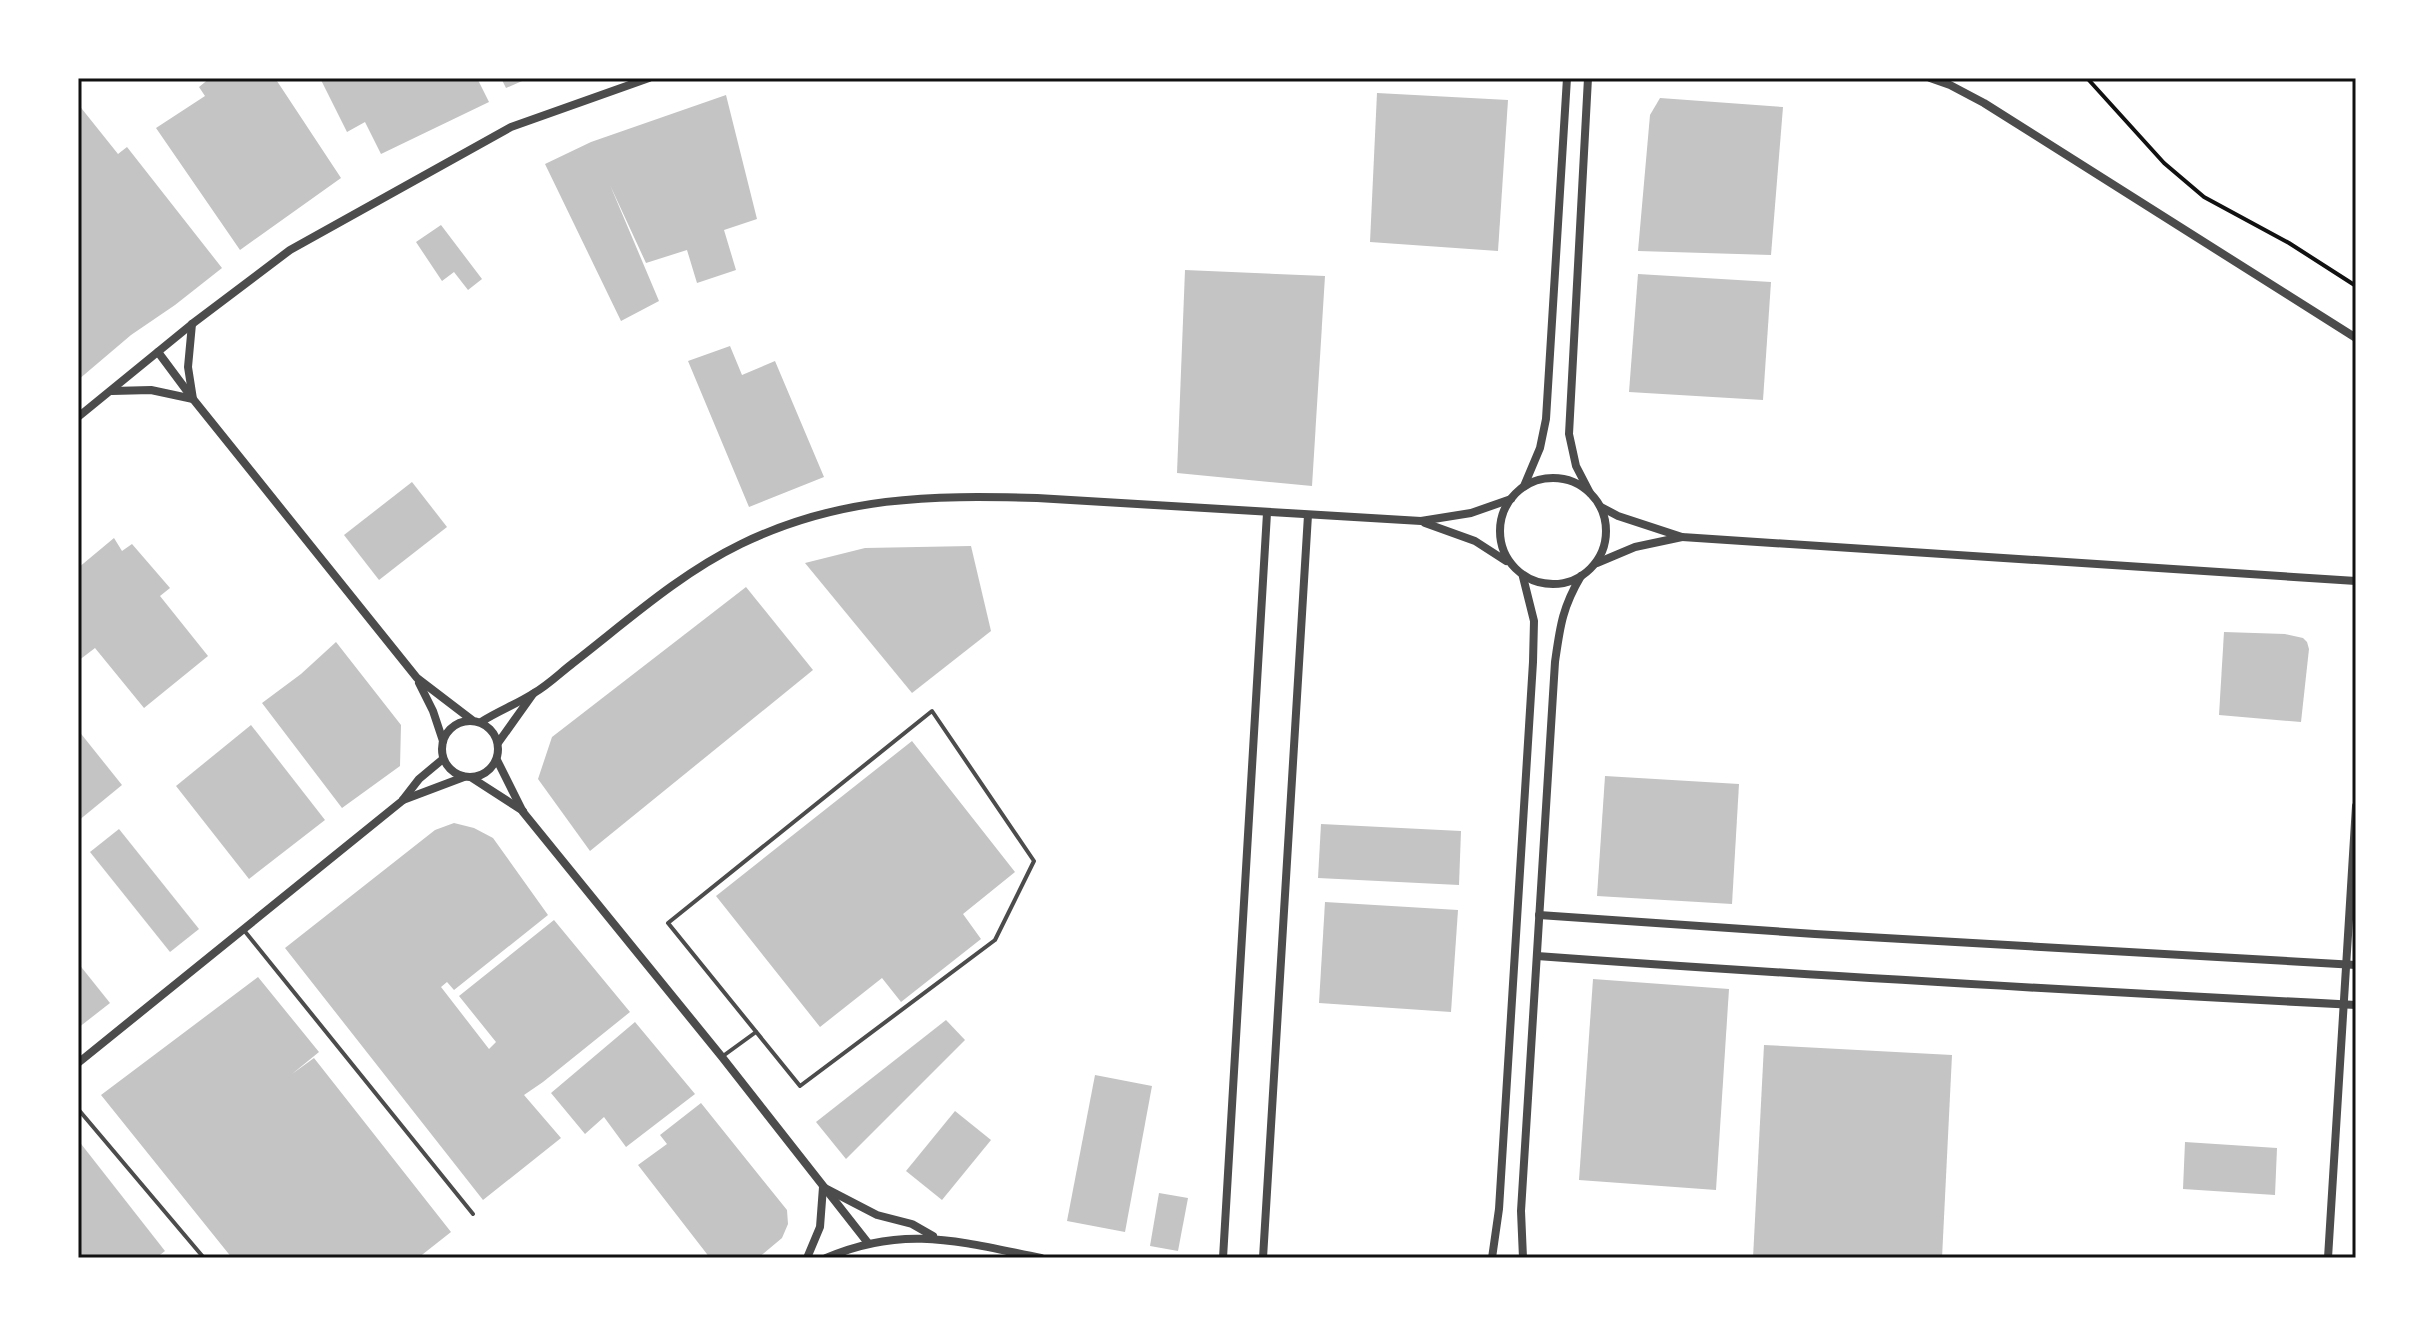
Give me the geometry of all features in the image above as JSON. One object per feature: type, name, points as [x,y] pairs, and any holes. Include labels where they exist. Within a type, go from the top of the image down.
[{"type":"street","points":[[78,417],[192,324],[290,250],[511,127],[649,78]]},
{"type":"street","points":[[1509,563],[1501,545],[1499,530],[1503,512],[1524,486],[1540,448],[1547,409],[1567,78]]},
{"type":"street","points":[[1588,78],[1569,434],[1576,466],[1601,507],[1607,526],[1605,544],[1597,563]]},
{"type":"street","points":[[1930,78],[1984,103],[2356,338]]},
{"type":"street","points":[[192,324],[188,367],[193,399]]},
{"type":"street","points":[[158,352],[417,678],[443,741],[443,759],[455,774],[468,778],[523,812]]},
{"type":"street","points":[[112,391],[151,390],[193,399]]},
{"type":"street","points":[[1524,486],[1539,480],[1558,478],[1575,482],[1590,493]]},
{"type":"street","points":[[443,741],[450,729],[460,723],[476,721],[533,694],[676,583],[709,562],[770,531],[844,509],[918,498],[1037,498],[1421,521],[1471,513],[1511,499]]},
{"type":"street","points":[[1601,507],[1618,516],[1682,537],[2356,581]]},
{"type":"street","points":[[1223,1258],[1267,513]]},
{"type":"street","points":[[1263,1258],[1308,515]]},
{"type":"street","points":[[1421,521],[1475,541],[1509,563],[1523,577],[1541,583],[1561,583],[1581,576],[1597,563],[1635,547],[1682,537]]},
{"type":"street","points":[[1523,1258],[1521,1211],[1555,662],[1562,615],[1581,576]]},
{"type":"street","points":[[1492,1258],[1499,1209],[1533,662],[1534,621],[1523,577]]},
{"type":"street","points":[[417,678],[490,728],[498,743],[497,760],[523,812],[868,1243]]},
{"type":"street","points":[[498,743],[533,694]]},
{"type":"street","points":[[78,1063],[402,801],[419,779],[443,759]]},
{"type":"street","points":[[402,801],[488,772],[497,760]]},
{"type":"street","points":[[2328,1258],[2343,1004],[2351,965],[2356,806]]},
{"type":"street","points":[[1539,915],[2351,965]]},
{"type":"street","points":[[1537,956],[2356,1005]]},
{"type":"street","points":[[823,1187],[877,1215],[912,1224],[937,1238]]},
{"type":"street","points":[[807,1258],[820,1227],[823,1187]]},
{"type":"street","points":[[826,1258],[868,1243],[937,1238],[1041,1258]]},
{"type":"lane","points":[[932,711],[1034,861],[995,940],[800,1086],[756,1032],[668,923],[932,711]]},
{"type":"lane","points":[[243,929],[473,1214]]},
{"type":"lane","points":[[722,1057],[756,1032]]},
{"type":"lane","points":[[78,1109],[204,1258]]},
{"type":"path","points":[[2087,78],[2164,163],[2204,197],[2289,243],[2356,286]]},
{"type":"building","points":[[210,78],[275,78],[341,178],[240,250],[156,128],[205,96],[199,87]]},
{"type":"building","points":[[320,78],[477,78],[489,102],[381,154],[365,122],[347,132]]},
{"type":"building","points":[[501,78],[529,78],[506,88]]},
{"type":"building","points":[[1377,93],[1508,100],[1498,251],[1370,242]]},
{"type":"building","points":[[726,95],[757,219],[724,230],[736,270],[697,283],[687,250],[646,263],[610,185],[659,301],[621,321],[545,164],[591,142]]},
{"type":"building","points":[[1660,98],[1783,107],[1771,255],[1638,251],[1650,115]]},
{"type":"building","points":[[78,104],[118,154],[127,147],[222,268],[131,335],[78,380]]},
{"type":"building","points":[[441,225],[482,279],[468,290],[454,272],[442,281],[416,242]]},
{"type":"building","points":[[1185,270],[1325,276],[1312,486],[1177,473]]},
{"type":"building","points":[[1638,274],[1771,282],[1763,400],[1629,392]]},
{"type":"building","points":[[730,346],[742,375],[775,361],[824,477],[749,507],[688,361]]},
{"type":"building","points":[[412,482],[447,527],[379,580],[344,535]]},
{"type":"building","points":[[114,538],[122,551],[132,544],[170,588],[160,596],[208,656],[144,708],[95,648],[78,661],[78,568]]},
{"type":"building","points":[[971,546],[991,631],[912,693],[805,563],[865,548]]},
{"type":"building","points":[[746,587],[813,670],[590,851],[538,779],[552,737]]},
{"type":"building","points":[[2224,632],[2285,634],[2307,642],[2309,649],[2301,722],[2219,715]]},
{"type":"building","points":[[336,642],[401,725],[400,766],[342,808],[262,703],[301,674]]},
{"type":"building","points":[[251,725],[325,820],[249,879],[176,786]]},
{"type":"building","points":[[78,730],[122,785],[78,821]]},
{"type":"building","points":[[912,741],[1015,872],[963,914],[981,939],[901,1002],[882,978],[820,1027],[716,896]]},
{"type":"building","points":[[1605,776],[1739,784],[1732,904],[1597,896]]},
{"type":"building","points":[[454,823],[474,828],[493,838],[548,915],[454,990],[447,982],[441,987],[489,1049],[496,1042],[459,996],[554,920],[630,1012],[524,1095],[561,1138],[483,1200],[285,948],[435,830]]},
{"type":"building","points":[[1321,824],[1461,831],[1459,885],[1318,878]]},
{"type":"building","points":[[119,829],[199,929],[170,952],[90,852]]},
{"type":"building","points":[[1325,902],[1458,910],[1451,1012],[1319,1003]]},
{"type":"building","points":[[78,963],[110,1003],[78,1028]]},
{"type":"building","points":[[258,977],[319,1052],[292,1074],[314,1058],[451,1232],[418,1258],[232,1258],[101,1095]]},
{"type":"building","points":[[1593,979],[1729,989],[1716,1190],[1579,1180]]},
{"type":"building","points":[[946,1020],[965,1040],[846,1159],[816,1122]]},
{"type":"building","points":[[635,1022],[695,1094],[626,1147],[604,1117],[585,1134],[551,1093]]},
{"type":"building","points":[[1764,1045],[1952,1055],[1942,1258],[1753,1258]]},
{"type":"building","points":[[1095,1075],[1152,1086],[1125,1232],[1067,1221]]},
{"type":"building","points":[[701,1103],[787,1210],[788,1224],[782,1238],[758,1258],[710,1258],[638,1165],[667,1144],[660,1135]]},
{"type":"building","points":[[955,1111],[991,1140],[942,1200],[906,1171]]},
{"type":"building","points":[[78,1140],[165,1251],[156,1258],[78,1258]]},
{"type":"building","points":[[2185,1142],[2277,1148],[2275,1195],[2183,1189]]},
{"type":"building","points":[[1159,1193],[1188,1198],[1178,1251],[1150,1246]]}]
